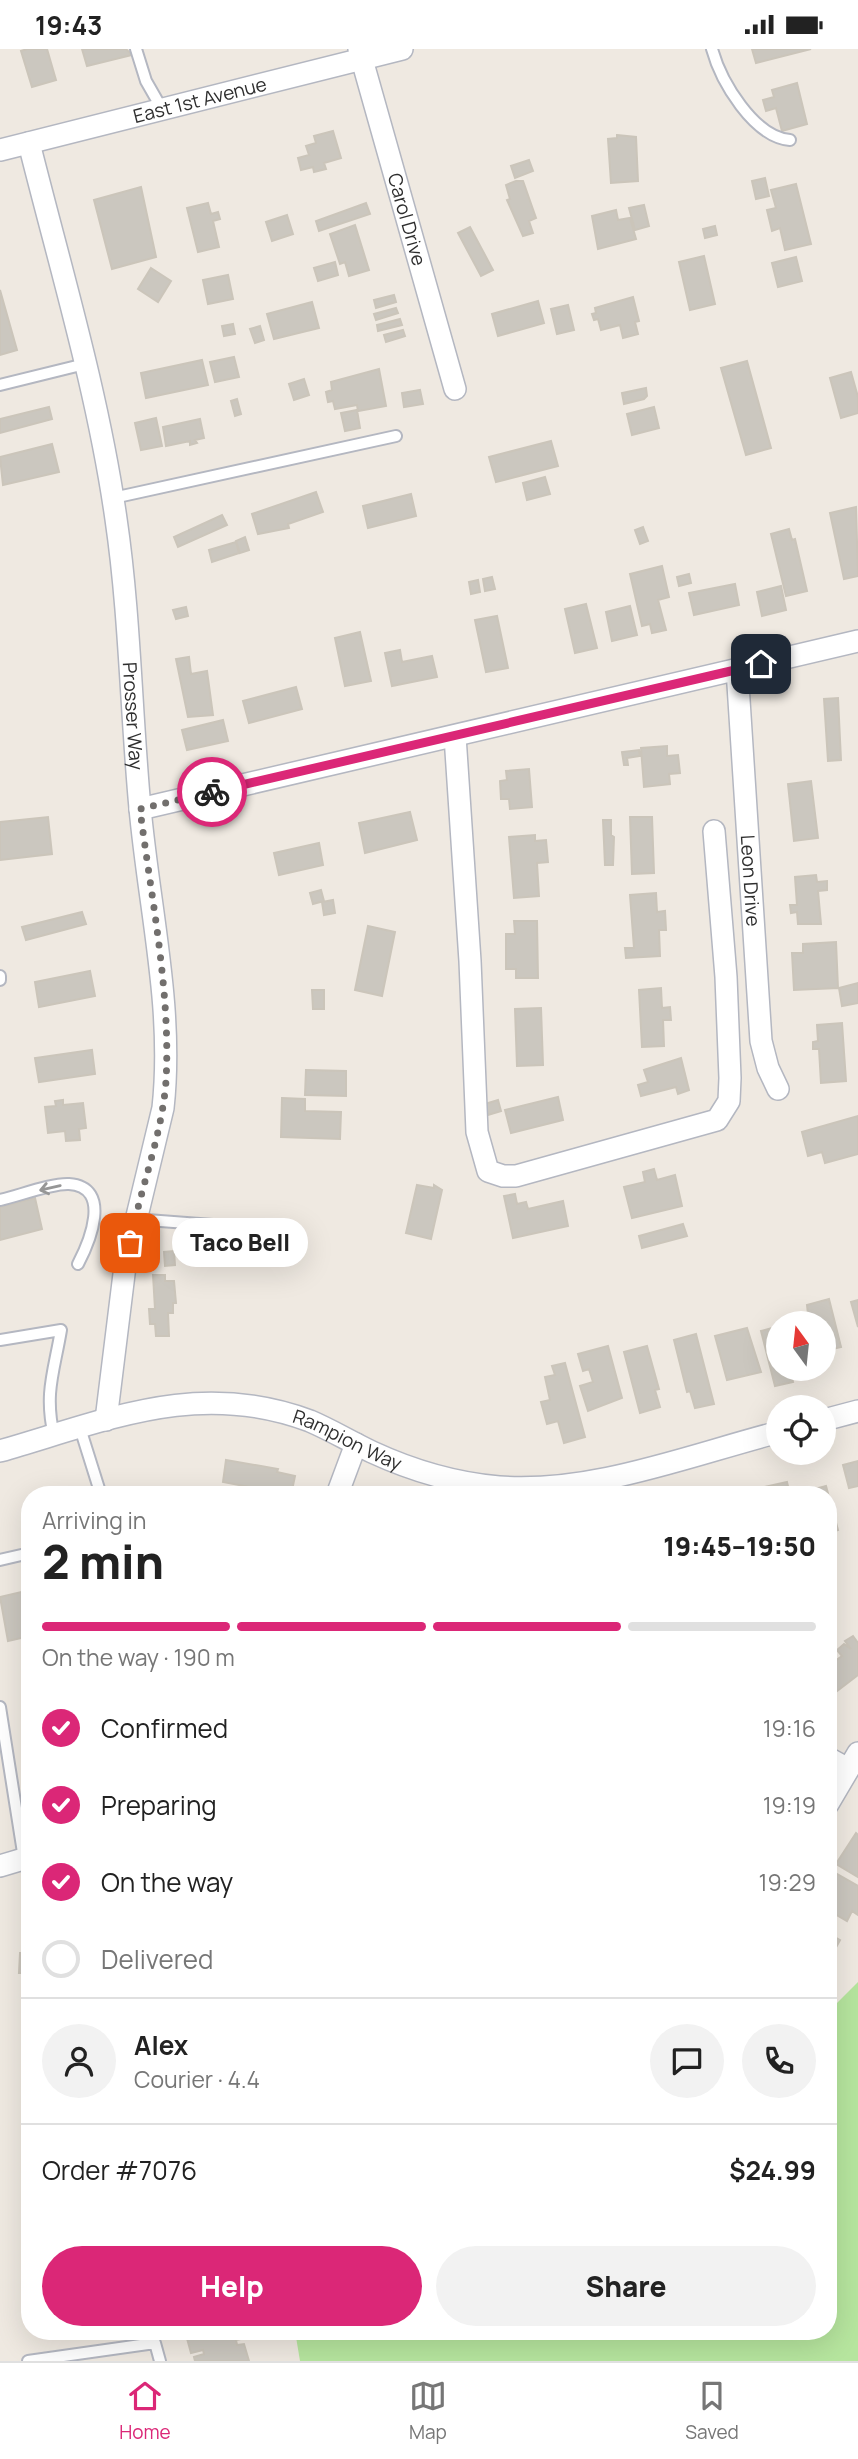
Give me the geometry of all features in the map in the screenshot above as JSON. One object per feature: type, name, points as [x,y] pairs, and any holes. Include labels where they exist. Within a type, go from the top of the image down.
[{"type":"street","name":"East 1st Avenue","points":[[0,151],[360,54],[401,49]]},
{"type":"street","name":"Carol Drive","points":[[360,54],[454,389]]},
{"type":"street","name":"Prosser Way","points":[[29,143],[85,364],[113,498],[125,594],[140,809],[166,1049],[163,1108],[134,1219],[118,1312],[106,1420]]},
{"type":"street","points":[[140,809],[858,641]]},
{"type":"street","name":"Leon Drive","points":[[737,669],[761,1041],[768,1068],[778,1089]]},
{"type":"street","points":[[455,736],[470,961],[477,1132],[488,1171],[503,1176],[516,1176],[717,1120],[725,1112],[729,1101],[730,1078],[726,977],[714,831]]},
{"type":"street","name":"Rampion Way","points":[[0,1451],[106,1420],[179,1405],[225,1402],[286,1413],[435,1477],[489,1486]]},
{"type":"street","points":[[836,1417],[858,1411]]},
{"type":"street","name":"Rampion Way","points":[[558,1486],[590,1482],[766,1435]]},
{"type":"street","points":[[340,1486],[355,1444]]},
{"type":"street","points":[[837,1789],[853,1761]]},
{"type":"street","points":[[0,1865],[21,1860]]},
{"type":"lane","points":[[136,49],[146,81],[162,109]]},
{"type":"lane","points":[[712,49],[718,69],[755,123],[776,139],[790,140]]},
{"type":"lane","points":[[0,385],[85,364]]},
{"type":"lane","points":[[113,498],[396,436]]},
{"type":"lane","points":[[0,1200],[69,1184],[83,1190],[92,1201],[96,1217],[92,1238],[78,1265]]},
{"type":"lane","points":[[134,1219],[278,1230]]},
{"type":"lane","points":[[0,1340],[61,1330],[48,1391],[48,1408],[54,1436]]},
{"type":"lane","points":[[80,1428],[98,1486]]},
{"type":"lane","points":[[0,1560],[21,1555]]},
{"type":"lane","points":[[0,1706],[21,1824]]},
{"type":"lane","points":[[28,2361],[77,2357],[156,2343],[160,2361]]},
{"type":"green space","points":[[858,1982],[858,2361],[300,2361],[296,2340],[837,2340],[837,2003]]},
{"type":"building","points":[[47,49],[56,80],[32,87],[21,51]]},
{"type":"building","points":[[82,49],[126,49],[132,55],[87,66]]},
{"type":"building","points":[[752,49],[811,49],[756,63]]},
{"type":"building","points":[[797,83],[807,124],[782,131],[776,108],[766,111],[763,100],[774,97],[772,90]]},
{"type":"building","points":[[333,131],[341,158],[324,163],[326,169],[314,172],[313,167],[301,170],[298,158],[309,155],[306,146],[316,143],[314,136]]},
{"type":"building","points":[[617,135],[636,137],[638,181],[611,183],[608,139],[617,138]]},
{"type":"building","points":[[529,160],[533,171],[515,178],[511,166]]},
{"type":"building","points":[[765,178],[769,196],[756,199],[752,181]]},
{"type":"building","points":[[523,181],[536,218],[529,221],[533,233],[523,236],[507,200],[510,199],[506,185]]},
{"type":"building","points":[[796,184],[811,244],[785,250],[780,228],[772,231],[767,210],[776,208],[771,190]]},
{"type":"building","points":[[141,187],[156,257],[112,269],[94,200]]},
{"type":"building","points":[[208,203],[211,214],[218,212],[220,219],[213,221],[219,247],[198,252],[187,208]]},
{"type":"building","points":[[366,203],[370,214],[319,231],[316,221]]},
{"type":"building","points":[[644,205],[649,226],[635,230],[629,208]]},
{"type":"building","points":[[616,210],[618,220],[630,218],[636,239],[598,249],[592,216]]},
{"type":"building","points":[[287,215],[293,234],[272,241],[266,222]]},
{"type":"building","points":[[355,225],[369,270],[349,276],[345,262],[340,264],[330,234]]},
{"type":"building","points":[[715,226],[717,235],[705,238],[703,229]]},
{"type":"building","points":[[470,227],[493,270],[481,276],[458,233]]},
{"type":"building","points":[[704,256],[715,304],[690,310],[679,262]]},
{"type":"building","points":[[796,257],[802,281],[778,287],[772,263]]},
{"type":"building","points":[[335,262],[338,275],[318,281],[314,268]]},
{"type":"building","points":[[151,268],[171,281],[158,302],[138,289]]},
{"type":"building","points":[[228,275],[233,299],[208,304],[203,280]]},
{"type":"building","points":[[0,290],[17,350],[0,355]]},
{"type":"building","points":[[394,295],[396,302],[376,308],[374,300]]},
{"type":"building","points":[[633,297],[639,321],[635,322],[638,334],[623,338],[620,325],[601,330],[598,319],[594,320],[592,314],[596,313],[595,308]]},
{"type":"building","points":[[538,301],[544,323],[498,336],[492,314]]},
{"type":"building","points":[[312,302],[319,328],[274,339],[267,314]]},
{"type":"building","points":[[568,305],[574,330],[557,334],[551,309]]},
{"type":"building","points":[[396,308],[398,313],[376,320],[374,314]]},
{"type":"building","points":[[400,319],[402,325],[378,331],[377,325]]},
{"type":"building","points":[[233,324],[235,334],[224,336],[222,326]]},
{"type":"building","points":[[260,326],[264,340],[255,343],[250,329]]},
{"type":"building","points":[[403,330],[405,336],[386,342],[384,335]]},
{"type":"building","points":[[234,357],[239,377],[215,382],[210,362]]},
{"type":"building","points":[[202,360],[208,385],[146,398],[141,373]]},
{"type":"building","points":[[747,361],[771,448],[746,455],[721,368]]},
{"type":"building","points":[[379,369],[386,406],[358,411],[357,405],[335,409],[333,401],[328,402],[326,392],[332,390],[331,382]]},
{"type":"building","points":[[851,372],[858,397],[858,413],[841,418],[830,378]]},
{"type":"building","points":[[304,379],[309,395],[294,400],[289,384]]},
{"type":"building","points":[[646,388],[647,396],[644,399],[624,404],[622,393]]},
{"type":"building","points":[[420,390],[423,404],[404,407],[402,393]]},
{"type":"building","points":[[237,399],[241,414],[235,416],[231,401]]},
{"type":"building","points":[[49,407],[52,419],[0,433],[0,419]]},
{"type":"building","points":[[654,407],[659,428],[632,435],[627,414]]},
{"type":"building","points":[[357,410],[360,428],[345,431],[341,413]]},
{"type":"building","points":[[156,418],[162,446],[141,450],[135,423]]},
{"type":"building","points":[[200,419],[204,438],[195,440],[197,443],[190,445],[190,441],[166,446],[163,427]]},
{"type":"building","points":[[551,441],[558,466],[496,482],[489,457]]},
{"type":"building","points":[[52,444],[59,472],[3,485],[0,457]]},
{"type":"building","points":[[545,477],[550,494],[527,500],[523,483]]},
{"type":"building","points":[[316,492],[323,512],[288,524],[289,528],[258,534],[252,514]]},
{"type":"building","points":[[411,494],[416,516],[368,528],[363,506]]},
{"type":"building","points":[[856,507],[858,576],[844,579],[830,513]]},
{"type":"building","points":[[222,515],[227,525],[178,547],[174,537]]},
{"type":"building","points":[[643,527],[648,541],[640,544],[635,530]]},
{"type":"building","points":[[789,529],[792,540],[795,539],[807,591],[786,596],[771,534]]},
{"type":"building","points":[[245,537],[249,550],[240,553],[236,541]]},
{"type":"building","points":[[236,542],[239,553],[212,562],[209,550]]},
{"type":"building","points":[[662,566],[669,597],[658,600],[666,630],[652,633],[650,624],[642,626],[630,574]]},
{"type":"building","points":[[689,574],[691,583],[679,586],[677,577]]},
{"type":"building","points":[[492,577],[495,589],[485,591],[483,579]]},
{"type":"building","points":[[478,580],[480,592],[471,594],[469,582]]},
{"type":"building","points":[[735,584],[739,605],[694,615],[689,593]]},
{"type":"building","points":[[781,586],[786,610],[762,616],[757,592]]},
{"type":"building","points":[[586,604],[597,648],[575,653],[565,609]]},
{"type":"building","points":[[630,606],[637,635],[612,641],[606,612]]},
{"type":"building","points":[[186,607],[188,616],[176,619],[173,610]]},
{"type":"building","points":[[497,616],[508,668],[486,672],[475,620]]},
{"type":"building","points":[[360,632],[371,681],[345,686],[335,638]]},
{"type":"building","points":[[400,650],[402,662],[432,656],[437,677],[392,686],[385,653]]},
{"type":"building","points":[[189,657],[191,674],[207,671],[213,715],[188,717],[176,659]]},
{"type":"building","points":[[296,687],[302,709],[249,723],[243,701]]},
{"type":"building","points":[[838,698],[841,760],[828,761],[824,699]]},
{"type":"building","points":[[223,720],[228,741],[187,750],[182,730]]},
{"type":"building","points":[[667,746],[667,756],[678,755],[680,773],[669,774],[670,784],[644,787],[641,748]]},
{"type":"building","points":[[639,750],[640,756],[627,758],[628,765],[624,765],[622,752]]},
{"type":"building","points":[[529,769],[532,807],[510,809],[509,799],[501,799],[500,781],[507,780],[506,771]]},
{"type":"building","points":[[811,781],[818,838],[794,841],[788,784]]},
{"type":"building","points":[[410,812],[417,840],[365,853],[359,823]]},
{"type":"building","points":[[48,817],[52,854],[0,860],[0,822]]},
{"type":"building","points":[[630,817],[652,817],[654,873],[632,874]]},
{"type":"building","points":[[603,820],[611,820],[611,835],[614,837],[613,865],[605,865]]},
{"type":"building","points":[[535,835],[535,841],[546,840],[548,862],[537,863],[539,896],[514,898],[509,837]]},
{"type":"building","points":[[319,843],[323,865],[279,875],[274,853]]},
{"type":"building","points":[[816,875],[817,882],[827,881],[827,890],[818,891],[821,924],[798,924],[797,912],[791,913],[790,905],[797,905],[795,877]]},
{"type":"building","points":[[321,890],[324,901],[313,904],[310,893]]},
{"type":"building","points":[[656,893],[657,912],[665,911],[666,930],[659,930],[660,956],[626,958],[625,948],[634,948],[630,895]]},
{"type":"building","points":[[333,900],[335,913],[324,915],[322,902]]},
{"type":"building","points":[[82,912],[86,924],[26,940],[22,927]]},
{"type":"building","points":[[514,921],[537,921],[538,978],[516,978],[516,969],[506,969],[506,934],[515,934]]},
{"type":"building","points":[[368,926],[395,932],[382,996],[355,990]]},
{"type":"building","points":[[836,942],[838,988],[794,990],[792,953],[803,953],[803,944]]},
{"type":"building","points":[[90,971],[95,996],[39,1007],[35,982]]},
{"type":"building","points":[[858,983],[858,1003],[842,1006],[839,988]]},
{"type":"building","points":[[661,988],[662,1008],[670,1007],[671,1020],[663,1020],[664,1046],[642,1047],[639,990]]},
{"type":"building","points":[[312,990],[324,990],[324,1009],[313,1009]]},
{"type":"building","points":[[541,1008],[543,1065],[517,1066],[515,1009]]},
{"type":"building","points":[[842,1023],[846,1081],[821,1083],[819,1049],[813,1049],[813,1042],[818,1041],[817,1025]]},
{"type":"building","points":[[92,1050],[95,1074],[39,1082],[35,1058]]},
{"type":"building","points":[[681,1058],[689,1090],[678,1094],[676,1087],[641,1096],[638,1085],[648,1082],[644,1070]]},
{"type":"building","points":[[306,1070],[346,1071],[346,1096],[305,1095]]},
{"type":"building","points":[[558,1097],[563,1120],[511,1133],[505,1110]]},
{"type":"building","points":[[282,1098],[305,1099],[305,1111],[341,1112],[340,1139],[281,1137]]},
{"type":"building","points":[[63,1100],[63,1105],[83,1103],[86,1128],[79,1129],[80,1140],[66,1141],[65,1131],[48,1133],[45,1107],[56,1106],[55,1101]]},
{"type":"building","points":[[498,1100],[501,1111],[488,1115],[485,1104]]},
{"type":"building","points":[[858,1116],[858,1154],[825,1163],[822,1152],[808,1156],[802,1132]]},
{"type":"building","points":[[654,1169],[657,1180],[675,1175],[682,1206],[632,1218],[624,1187],[645,1182],[643,1172]]},
{"type":"building","points":[[417,1185],[434,1188],[434,1185],[442,1190],[431,1239],[406,1233]]},
{"type":"building","points":[[515,1194],[517,1204],[526,1202],[528,1209],[563,1201],[568,1226],[513,1238],[504,1196]]},
{"type":"building","points":[[35,1198],[42,1229],[0,1240],[0,1207]]},
{"type":"building","points":[[683,1224],[687,1236],[642,1248],[639,1236]]},
{"type":"building","points":[[174,1251],[175,1265],[165,1266],[164,1252]]},
{"type":"building","points":[[153,1275],[165,1275],[165,1281],[174,1281],[176,1303],[173,1303],[173,1313],[168,1313],[169,1336],[156,1336],[155,1324],[150,1324],[149,1309],[155,1309]]},
{"type":"building","points":[[829,1299],[832,1311],[808,1311],[807,1305]]},
{"type":"building","points":[[858,1300],[858,1327],[851,1302]]},
{"type":"building","points":[[836,1327],[841,1347],[836,1348]]},
{"type":"building","points":[[747,1328],[761,1372],[727,1380],[715,1336]]},
{"type":"building","points":[[766,1330],[766,1351],[761,1331]]},
{"type":"building","points":[[696,1334],[714,1404],[695,1408],[690,1391],[687,1392],[674,1340]]},
{"type":"building","points":[[608,1346],[622,1398],[588,1411],[580,1386],[593,1382],[589,1369],[583,1371],[578,1354]]},
{"type":"building","points":[[647,1346],[659,1389],[655,1390],[660,1407],[640,1413],[624,1352]]},
{"type":"building","points":[[565,1363],[585,1437],[564,1443],[558,1421],[547,1424],[541,1402],[550,1400],[545,1377],[555,1375],[552,1366]]},
{"type":"building","points":[[774,1381],[793,1381],[793,1382],[775,1386]]},
{"type":"building","points":[[226,1460],[278,1469],[277,1472],[295,1476],[293,1486],[244,1486],[223,1482]]},
{"type":"building","points":[[858,1461],[858,1486],[849,1488],[843,1465]]},
{"type":"building","points":[[787,1482],[788,1486],[769,1486]]},
{"type":"building","points":[[21,1592],[21,1638],[8,1641],[0,1597]]},
{"type":"building","points":[[853,1636],[858,1643],[858,1675],[837,1691],[837,1660],[842,1656],[837,1650],[844,1644],[851,1649],[845,1641]]},
{"type":"building","points":[[856,1833],[858,1877],[837,1862]]},
{"type":"building","points":[[837,1874],[858,1886],[858,1915],[852,1911],[847,1921],[837,1915]]},
{"type":"building","points":[[187,2340],[236,2340],[237,2345],[244,2344],[249,2361],[195,2361],[194,2357],[204,2354],[203,2350],[191,2353]]},
{"type":"way so far","points":[[130,1243],[163,1108],[166,1082],[160,970],[140,809],[212,792]]},
{"type":"place","name":"Taco Bell","points":[[130,1243]]},
{"type":"route","points":[[212,792],[761,664]]}]
